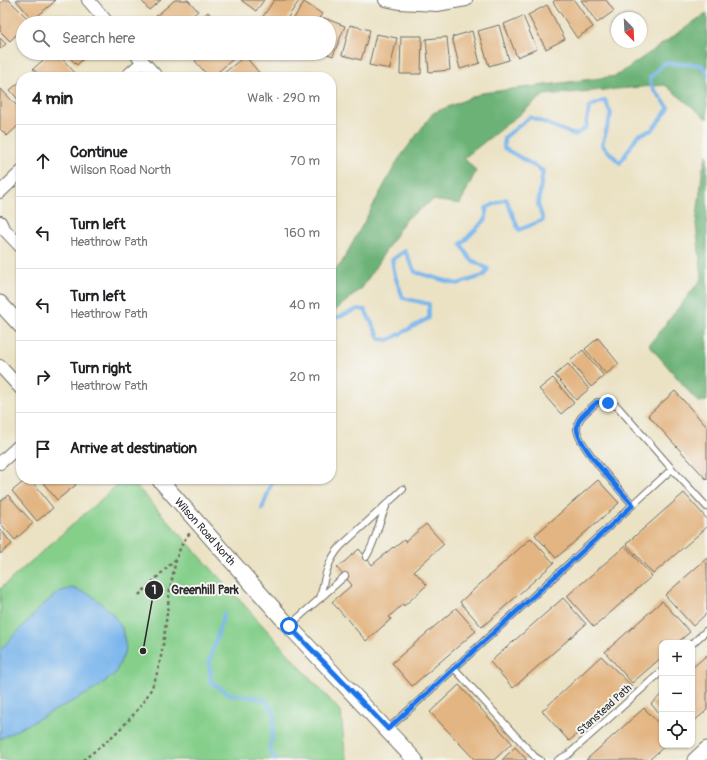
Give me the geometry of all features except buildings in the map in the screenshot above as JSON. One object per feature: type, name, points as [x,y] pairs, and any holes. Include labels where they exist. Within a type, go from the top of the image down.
[{"type":"street","points":[[88,0],[102,16]]},
{"type":"street","points":[[385,0],[399,3],[438,5],[466,0]]},
{"type":"street","points":[[129,72],[138,60]]},
{"type":"street","points":[[141,60],[152,72]]},
{"type":"street","points":[[0,192],[16,177]]},
{"type":"street","points":[[0,222],[3,228],[16,242]]},
{"type":"street","points":[[0,303],[16,321]]},
{"type":"street","points":[[0,366],[16,384]]},
{"type":"street","points":[[0,463],[16,449]]},
{"type":"street","name":"Wilson Road North","points":[[163,484],[289,626],[416,760]]},
{"type":"street","points":[[695,760],[707,749]]},
{"type":"lane","points":[[633,505],[585,449],[576,430],[579,420],[597,402],[617,406],[672,470],[707,507]]},
{"type":"lane","points":[[388,729],[672,470]]},
{"type":"lane","points":[[320,599],[327,568],[334,554],[403,489]]},
{"type":"lane","points":[[366,557],[370,551],[380,518],[388,503]]},
{"type":"lane","points":[[289,626],[345,576]]},
{"type":"lane","points":[[695,641],[707,630]]},
{"type":"lane","points":[[454,668],[535,757],[540,760]]},
{"type":"lane","name":"Stanstead Path","points":[[558,760],[569,754],[659,674]]},
{"type":"path","points":[[83,760],[128,721],[149,693],[160,658],[176,559],[184,539],[199,524]]},
{"type":"path","points":[[139,595],[176,559]]},
{"type":"green space","points":[[707,13],[707,119],[665,85],[544,95],[464,158],[476,171],[460,204],[433,200],[405,220],[362,288],[336,310],[336,268],[341,264],[398,160],[433,113],[482,93],[616,76]]},
{"type":"green space","points":[[707,155],[707,401],[698,402],[649,345],[702,278],[696,224],[703,168]]},
{"type":"green space","points":[[118,484],[135,484],[341,712],[345,753],[348,760],[111,760],[108,757],[103,760],[0,760],[0,589]]},
{"type":"water","points":[[72,588],[90,594],[111,612],[122,628],[126,649],[115,674],[94,690],[0,739],[0,650],[42,606],[59,592]]},
{"type":"waterway","points":[[336,318],[358,309],[365,310],[380,339],[389,340],[429,318],[429,304],[403,298],[395,276],[392,260],[405,251],[415,272],[457,284],[483,276],[488,269],[470,259],[461,244],[486,219],[486,208],[506,199],[519,230],[543,220],[538,204],[543,171],[504,148],[504,138],[530,117],[575,135],[586,128],[589,107],[605,100],[611,114],[602,145],[620,163],[638,135],[652,130],[669,108],[651,86],[650,78],[664,63],[702,65],[707,74]]},
{"type":"waterway","points":[[262,509],[271,484]]},
{"type":"waterway","points":[[224,614],[209,662],[211,682],[229,694],[264,699],[275,714],[270,750],[275,760]]},
{"type":"place","name":"Greenhill Park","points":[[143,651]]},
{"type":"route","points":[[289,626],[388,729],[633,505],[585,449],[576,430],[579,420],[597,402],[608,403]]}]
